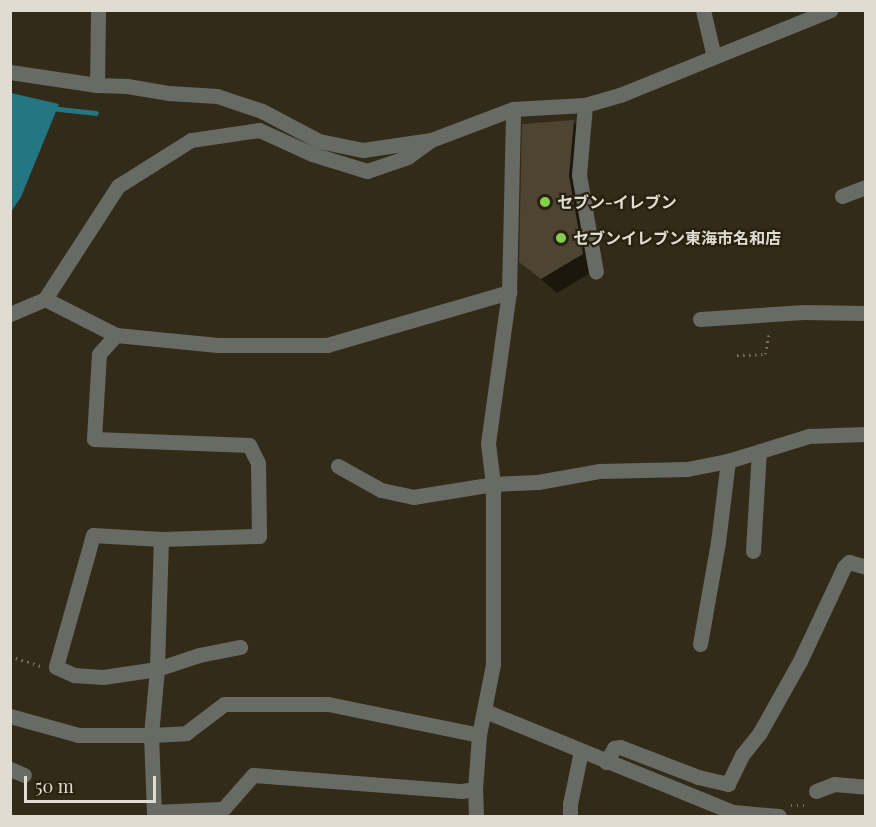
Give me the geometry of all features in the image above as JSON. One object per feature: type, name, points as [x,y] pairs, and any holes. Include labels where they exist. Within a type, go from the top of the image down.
[{"type":"street","points":[[97,85],[98,10]]},
{"type":"street","points":[[703,10],[714,57]]},
{"type":"street","points":[[10,72],[97,85],[217,96],[262,111],[319,141],[363,150],[431,140],[513,109],[585,105],[620,95],[830,10]]},
{"type":"street","points":[[585,105],[579,175],[596,272]]},
{"type":"street","points":[[476,816],[475,789],[479,735],[493,664],[493,484],[488,443],[509,292],[513,109]]},
{"type":"street","points":[[10,314],[45,299],[118,186],[191,140],[259,130],[312,154],[368,171],[408,157],[431,140]]},
{"type":"street","points":[[842,196],[866,187]]},
{"type":"street","points":[[45,299],[116,335],[218,345],[327,345],[509,292]]},
{"type":"street","points":[[700,319],[773,314],[866,312]]},
{"type":"street","points":[[116,335],[99,354],[94,439],[249,445],[258,463],[259,536],[161,539],[93,536],[56,667],[74,675],[103,677],[156,669],[199,655],[240,647]]},
{"type":"street","points":[[338,466],[381,490],[413,497],[493,484],[538,482],[600,471],[687,470],[728,461],[809,436],[866,434]]},
{"type":"street","points":[[753,551],[759,451]]},
{"type":"street","points":[[700,644],[718,542],[728,461]]},
{"type":"street","points":[[161,539],[151,735],[154,812],[219,813],[253,775],[462,791],[475,789]]},
{"type":"street","points":[[606,762],[614,748],[620,747],[698,777],[728,784],[742,755],[759,734],[800,661],[844,567],[849,562],[866,567]]},
{"type":"street","points":[[10,717],[78,735],[151,735],[186,733],[224,704],[328,704],[479,735]]},
{"type":"street","points":[[485,711],[733,812],[779,816]]},
{"type":"street","points":[[570,816],[570,804],[581,752]]},
{"type":"street","points":[[816,791],[834,784],[866,787]]},
{"type":"path","points":[[737,355],[765,354],[773,314]]},
{"type":"path","points":[[10,656],[42,666]]},
{"type":"water","points":[[11,93],[59,104],[21,197],[11,212]]},
{"type":"building","name":"セブン-イレブン","points":[[574,120],[569,176],[583,254],[541,279],[519,262],[522,124]]},
{"type":"waterway","points":[[50,108],[96,113]]},
{"type":"place","name":"セブン-イレブン","points":[[545,202]]},
{"type":"place","name":"セブンイレブン東海市名和店","points":[[561,238]]}]
